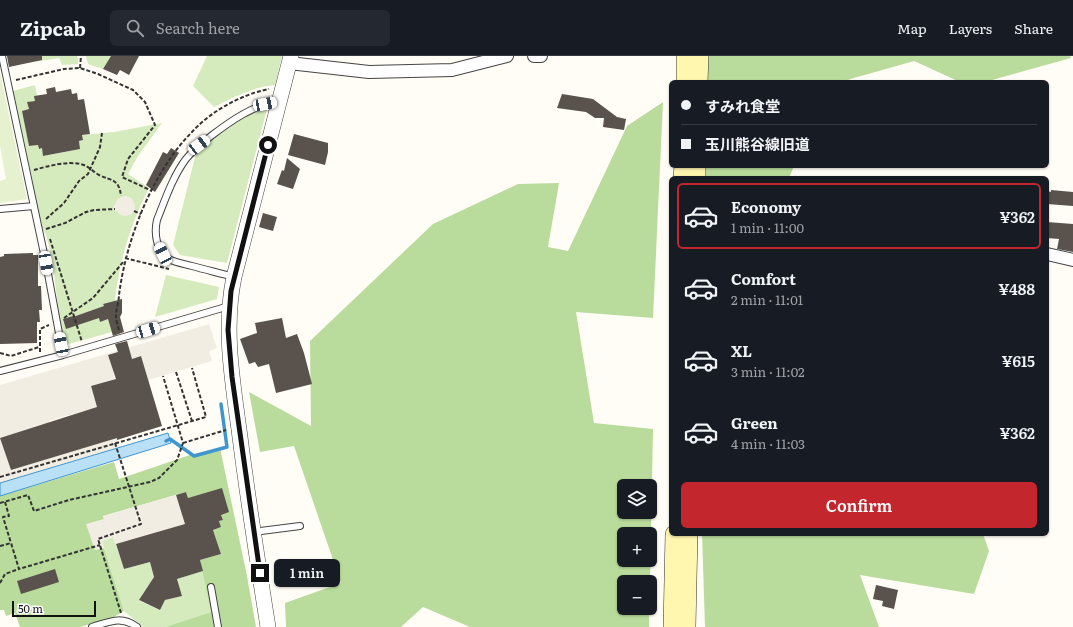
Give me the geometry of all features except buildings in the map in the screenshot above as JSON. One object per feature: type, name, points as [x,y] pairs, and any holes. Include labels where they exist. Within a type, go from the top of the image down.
[{"type":"main road","points":[[685,56],[685,80]]},
{"type":"main road","points":[[699,80],[700,56]]},
{"type":"main road","points":[[672,627],[674,536]]},
{"type":"main road","points":[[687,627],[689,536]]},
{"type":"street","points":[[534,56],[541,56]]},
{"type":"street","points":[[268,627],[253,532],[232,377],[229,351],[229,306],[234,277],[290,60],[369,72],[452,70],[500,57]]},
{"type":"street","points":[[1049,254],[1073,260]]},
{"type":"lane","points":[[2,56],[26,172],[38,224],[42,230],[64,354]]},
{"type":"lane","points":[[234,277],[169,259],[163,254],[156,241],[155,227],[177,175],[186,159],[199,145],[229,122],[248,111],[265,104],[280,101]]},
{"type":"lane","points":[[0,209],[34,206]]},
{"type":"lane","points":[[0,371],[229,306]]},
{"type":"lane","points":[[253,532],[300,526]]},
{"type":"lane","points":[[211,587],[218,627]]},
{"type":"lane","points":[[92,627],[114,620],[123,620],[137,627]]},
{"type":"path","points":[[80,68],[81,56]]},
{"type":"path","points":[[7,82],[64,69],[80,68],[98,74],[133,90],[145,102],[155,125],[128,159],[122,177],[152,191]]},
{"type":"path","points":[[38,224],[48,218],[64,203],[79,181],[86,176],[100,147],[102,134]]},
{"type":"path","points":[[26,172],[69,163],[81,164],[90,168],[99,175],[112,179],[116,182],[121,196]]},
{"type":"path","points":[[42,230],[65,223],[86,212],[115,209]]},
{"type":"path","points":[[134,211],[141,214]]},
{"type":"path","points":[[42,230],[49,236],[55,251],[84,348]]},
{"type":"path","points":[[73,312],[93,298],[125,259],[170,269]]},
{"type":"path","points":[[0,353],[11,356],[40,347]]},
{"type":"path","points":[[0,477],[206,417],[192,368]]},
{"type":"path","points":[[176,372],[192,421]]},
{"type":"path","points":[[0,503],[28,495],[34,511],[69,500],[128,488],[159,478],[177,460],[183,443],[163,376]]},
{"type":"path","points":[[183,443],[231,429]]},
{"type":"path","points":[[115,443],[140,524],[98,539],[123,620]]},
{"type":"path","points":[[4,502],[9,516],[3,517],[19,569]]},
{"type":"path","points":[[0,546],[11,543]]},
{"type":"path","points":[[0,583],[5,574],[100,545]]},
{"type":"green space","points":[[26,56],[77,56],[78,64],[62,65],[59,58],[27,63]]},
{"type":"green space","points":[[86,56],[111,56],[103,69],[88,64]]},
{"type":"green space","points":[[207,56],[282,56],[275,85],[251,90],[214,107],[193,86]]},
{"type":"green space","points":[[707,56],[1070,56],[1071,58],[992,80],[956,80],[914,61],[847,80],[706,80]]},
{"type":"green space","points":[[0,73],[27,199],[0,203],[0,181],[6,179],[0,146]]},
{"type":"green space","points":[[35,85],[37,96],[35,101],[27,102],[29,109],[23,111],[29,146],[38,145],[39,149],[42,148],[44,156],[80,149],[79,141],[83,140],[82,135],[114,132],[162,123],[138,156],[128,174],[149,188],[131,229],[119,271],[115,301],[103,304],[105,310],[96,309],[77,316],[99,318],[100,322],[108,319],[112,332],[69,344],[62,339],[52,258],[46,235],[41,226],[13,91]],"holes":[[[125,196],[131,198],[135,210],[130,215],[115,210],[114,206]]]},
{"type":"green space","points":[[663,102],[653,318],[576,312],[594,423],[653,429],[652,479],[617,479],[617,519],[651,519],[651,527],[617,527],[617,567],[650,567],[650,575],[617,575],[617,615],[649,615],[649,627],[470,627],[423,607],[401,627],[286,627],[285,603],[341,583],[294,446],[260,452],[249,392],[311,426],[310,341],[433,224],[518,184],[559,183],[548,247],[568,251],[627,126]]},
{"type":"green space","points":[[267,109],[227,263],[180,255],[173,245],[195,157],[205,145],[221,132],[246,116]]},
{"type":"green space","points":[[705,168],[793,168],[790,176],[704,176]]},
{"type":"green space","points":[[166,275],[219,287],[217,299],[155,317]]},
{"type":"green space","points":[[220,448],[247,576],[256,627],[165,627],[211,612],[200,560],[221,554],[213,530],[221,527],[219,521],[223,520],[221,515],[188,498],[186,492],[103,516],[104,519],[95,550],[104,548],[124,611],[112,618],[80,627],[20,627],[15,613],[6,616],[4,610],[0,610],[0,496],[114,462],[119,479],[190,455]]},
{"type":"green space","points":[[702,536],[984,536],[989,551],[974,594],[860,575],[879,627],[705,627]]},
{"type":"green space","points":[[113,537],[124,569],[150,562],[154,577],[139,601],[160,610],[165,600],[182,596],[177,579],[203,571],[211,612],[165,627],[143,627],[124,611],[102,541]]},
{"type":"shaded area","points":[[121,196],[129,196],[135,202],[135,210],[129,216],[121,216],[115,210],[115,202]]},
{"type":"shaded area","points":[[209,324],[217,348],[209,351],[212,361],[148,380],[141,356],[112,365],[115,379],[91,387],[101,421],[94,423],[90,409],[49,421],[54,436],[46,438],[42,424],[0,438],[0,385]]},
{"type":"shaded area","points":[[112,425],[120,447],[0,483],[0,438],[11,470],[103,442]]},
{"type":"shaded area","points":[[176,495],[185,524],[116,545],[113,537],[102,541],[104,548],[95,550],[86,524],[104,519],[103,516]]},
{"type":"water","points":[[168,433],[171,443],[0,496],[0,483]]},
{"type":"waterway","points":[[166,441],[170,439],[194,456],[227,447],[221,404]]},
{"type":"route","points":[[260,573],[232,377],[228,330],[229,306],[234,277],[268,145]]}]
